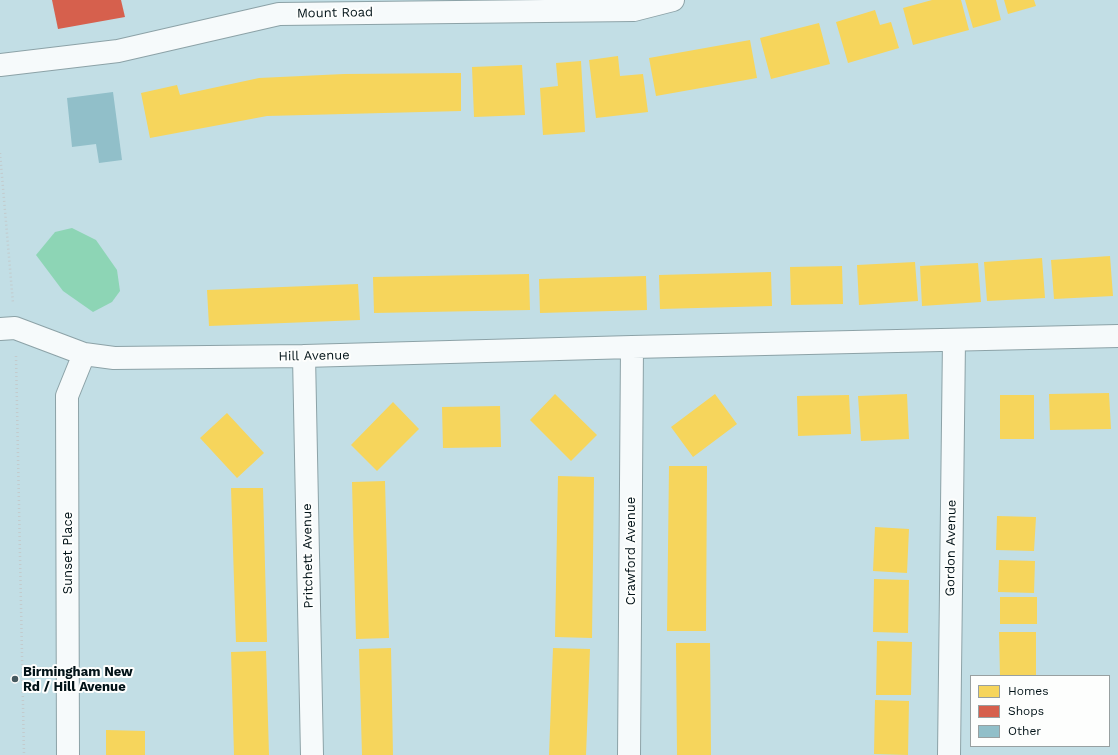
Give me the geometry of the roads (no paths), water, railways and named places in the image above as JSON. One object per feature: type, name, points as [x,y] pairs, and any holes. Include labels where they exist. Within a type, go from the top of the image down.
[{"type":"street","name":"Mount Road","points":[[0,65],[118,51],[278,7],[634,5],[674,0]]},
{"type":"street","name":"Hill Avenue","points":[[7,328],[84,354],[114,358],[304,356],[1118,336]]},
{"type":"street","name":"Gordon Avenue","points":[[949,755],[954,340]]},
{"type":"street","name":"Crawford Avenue","points":[[629,755],[632,347]]},
{"type":"street","name":"Sunset Place","points":[[68,755],[67,396],[84,354]]},
{"type":"street","name":"Pritchett Avenue","points":[[304,356],[312,755]]},
{"type":"place","name":"Birmingham New Rd / Hill Avenue","points":[[15,679]]}]
